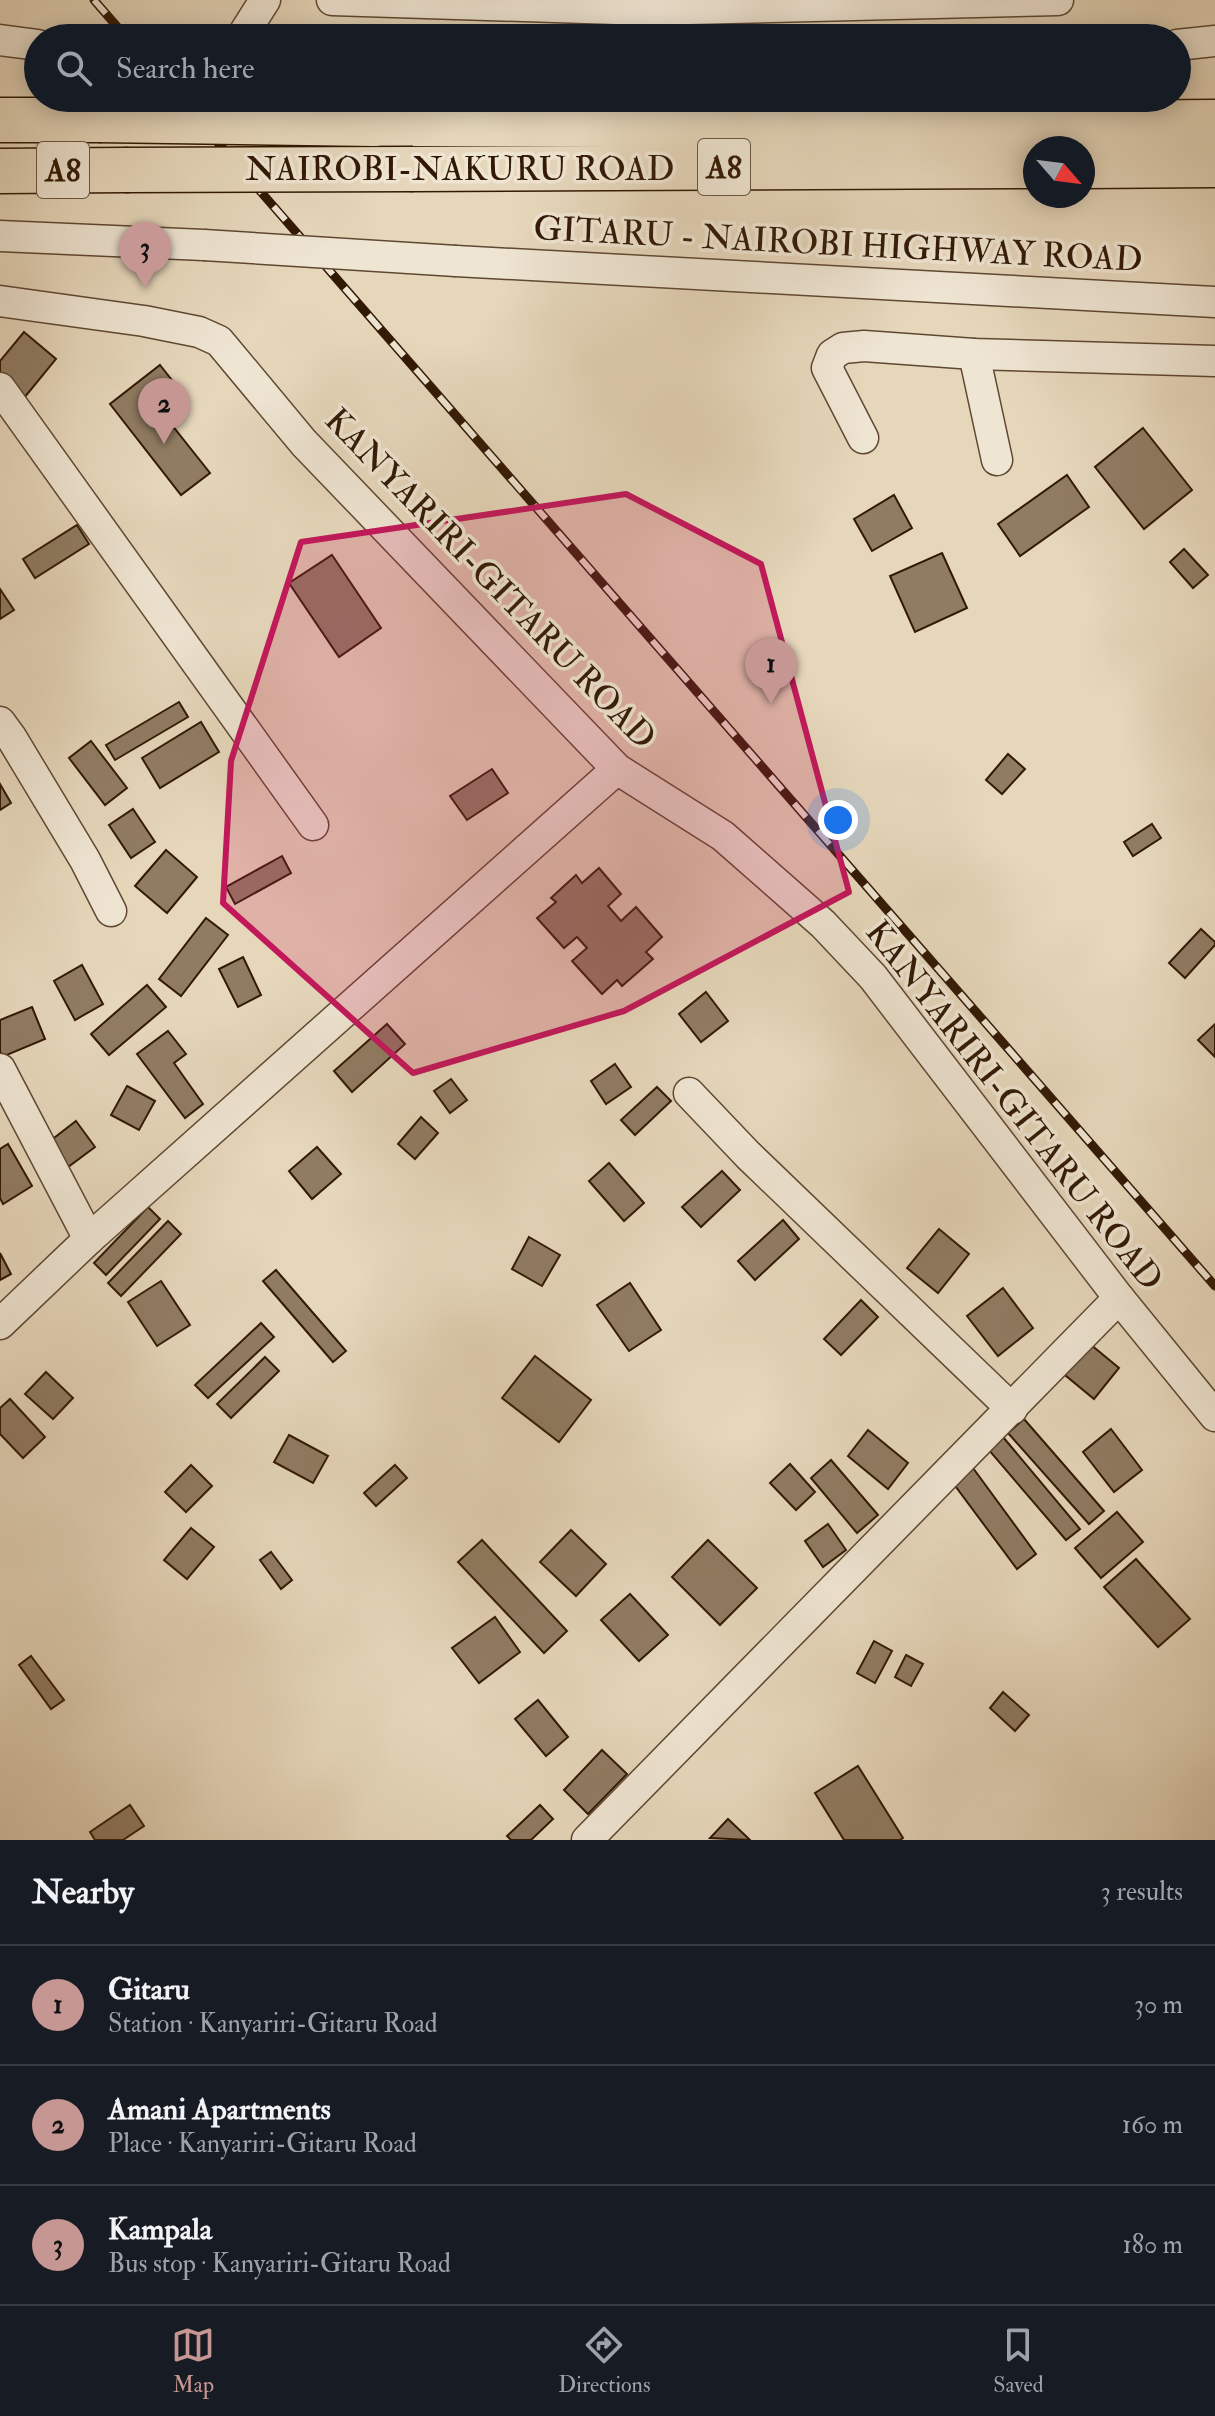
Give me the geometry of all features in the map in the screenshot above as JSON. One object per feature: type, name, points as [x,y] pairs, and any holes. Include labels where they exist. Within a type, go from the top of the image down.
[{"type":"highway","name":"NAIROBI-NAKURU ROAD","points":[[0,120],[824,125],[1215,122]]},
{"type":"highway","points":[[1095,166],[1215,165]]},
{"type":"highway","name":"NAIROBI-NAKURU ROAD","points":[[0,171],[1023,166]]},
{"type":"street","points":[[250,24],[265,0]]},
{"type":"street","points":[[332,0],[647,10],[1058,0]]},
{"type":"street","points":[[0,40],[24,43]]},
{"type":"street","points":[[1191,44],[1215,41]]},
{"type":"street","points":[[476,124],[493,112]]},
{"type":"street","name":"GITARU - NAIROBI HIGHWAY ROAD","points":[[0,236],[204,245],[1210,306]]},
{"type":"street","name":"KANYARIRI-GITARU ROAD","points":[[0,301],[144,321],[199,332],[219,341],[304,443],[617,769],[723,836],[823,924],[873,977],[1119,1298],[1215,1416]]},
{"type":"street","points":[[863,438],[827,368],[832,355],[843,348],[864,346],[974,354],[1215,361]]},
{"type":"street","points":[[974,354],[997,460]]},
{"type":"street","points":[[0,388],[313,825]]},
{"type":"street","points":[[0,722],[85,860],[111,911]]},
{"type":"street","points":[[0,1324],[89,1239],[617,769]]},
{"type":"street","points":[[0,1069],[89,1239]]},
{"type":"street","points":[[689,1093],[748,1155],[1012,1409]]},
{"type":"street","points":[[587,1840],[1119,1298]]},
{"type":"highlighted area","points":[[626,494],[761,564],[849,892],[624,1011],[413,1073],[223,903],[231,761],[301,542]]},
{"type":"building","points":[[24,332],[56,359],[24,398],[0,378],[0,361]]},
{"type":"building","points":[[160,365],[186,398],[164,415],[210,473],[181,495],[110,404]]},
{"type":"building","points":[[1143,428],[1192,490],[1144,529],[1095,467]]},
{"type":"building","points":[[1067,475],[1089,507],[1020,556],[998,524]]},
{"type":"building","points":[[894,495],[912,528],[872,551],[854,519]]},
{"type":"building","points":[[77,525],[89,544],[35,578],[23,559]]},
{"type":"building","points":[[1184,549],[1208,575],[1193,588],[1170,562]]},
{"type":"building","points":[[942,553],[967,608],[915,632],[890,576]]},
{"type":"building","points":[[332,555],[381,628],[339,657],[289,583]]},
{"type":"building","points":[[0,589],[14,610],[0,619]]},
{"type":"building","points":[[179,702],[188,717],[115,760],[106,745]]},
{"type":"building","points":[[201,722],[219,752],[160,788],[142,758]]},
{"type":"building","points":[[91,741],[127,788],[105,805],[69,758]]},
{"type":"building","points":[[1008,754],[1025,769],[1002,794],[986,780]]},
{"type":"building","points":[[492,769],[508,793],[467,820],[450,796]]},
{"type":"building","points":[[0,784],[11,803],[0,810]]},
{"type":"building","points":[[133,809],[155,842],[131,858],[109,825]]},
{"type":"building","points":[[1152,824],[1161,838],[1133,856],[1124,842]]},
{"type":"building","points":[[166,850],[197,877],[167,913],[135,886]]},
{"type":"building","points":[[282,856],[291,873],[235,904],[226,887]]},
{"type":"building","points":[[599,868],[621,894],[608,906],[621,921],[636,907],[662,937],[646,952],[653,959],[622,986],[617,980],[602,994],[572,961],[587,948],[577,937],[564,948],[537,918],[556,902],[551,898],[576,875],[582,883]]},
{"type":"building","points":[[206,918],[228,935],[181,996],[159,979]]},
{"type":"building","points":[[1201,929],[1215,945],[1185,978],[1169,963]]},
{"type":"building","points":[[243,957],[261,995],[238,1007],[219,969]]},
{"type":"building","points":[[82,965],[103,1004],[75,1020],[54,981]]},
{"type":"building","points":[[147,985],[166,1007],[109,1055],[91,1034]]},
{"type":"building","points":[[706,992],[728,1021],[701,1042],[679,1014]]},
{"type":"building","points":[[32,1007],[45,1039],[2,1057],[0,1020]]},
{"type":"building","points":[[387,1024],[405,1044],[352,1092],[334,1071]]},
{"type":"building","points":[[1215,1024],[1215,1057],[1198,1040]]},
{"type":"building","points":[[168,1031],[186,1054],[174,1063],[203,1104],[185,1118],[137,1054]]},
{"type":"building","points":[[615,1064],[631,1087],[606,1104],[591,1081]]},
{"type":"building","points":[[451,1079],[467,1100],[450,1113],[434,1091]]},
{"type":"building","points":[[127,1086],[155,1101],[139,1130],[111,1115]]},
{"type":"building","points":[[657,1087],[671,1101],[635,1135],[621,1120]]},
{"type":"building","points":[[421,1117],[438,1133],[415,1159],[398,1144]]},
{"type":"building","points":[[76,1121],[95,1147],[64,1170],[45,1145]]},
{"type":"building","points":[[8,1144],[32,1186],[3,1204],[0,1198],[0,1149]]},
{"type":"building","points":[[317,1147],[341,1174],[312,1199],[289,1171]]},
{"type":"building","points":[[609,1163],[644,1203],[624,1221],[589,1181]]},
{"type":"building","points":[[722,1171],[740,1190],[701,1227],[682,1207]]},
{"type":"building","points":[[148,1207],[160,1219],[106,1275],[94,1263]]},
{"type":"building","points":[[783,1220],[799,1239],[755,1280],[738,1261]]},
{"type":"building","points":[[168,1221],[181,1234],[121,1296],[108,1283]]},
{"type":"building","points":[[939,1229],[969,1254],[938,1293],[907,1268]]},
{"type":"building","points":[[529,1237],[560,1255],[542,1286],[512,1269]]},
{"type":"building","points":[[0,1253],[11,1274],[0,1280]]},
{"type":"building","points":[[276,1270],[346,1351],[333,1362],[263,1281]]},
{"type":"building","points":[[161,1281],[190,1325],[157,1346],[128,1302]]},
{"type":"building","points":[[630,1283],[661,1330],[629,1351],[597,1305]]},
{"type":"building","points":[[1003,1288],[1033,1328],[998,1356],[967,1316]]},
{"type":"building","points":[[861,1300],[878,1317],[841,1355],[824,1339]]},
{"type":"building","points":[[261,1323],[274,1337],[208,1398],[195,1385]]},
{"type":"building","points":[[1090,1344],[1119,1368],[1094,1399],[1065,1375]]},
{"type":"building","points":[[535,1356],[591,1400],[559,1442],[502,1398]]},
{"type":"building","points":[[265,1357],[279,1371],[231,1418],[217,1404]]},
{"type":"building","points":[[46,1372],[73,1398],[53,1419],[25,1394]]},
{"type":"building","points":[[10,1399],[45,1437],[23,1458],[0,1434],[0,1408]]},
{"type":"building","points":[[1024,1419],[1104,1511],[1089,1524],[1008,1433]]},
{"type":"building","points":[[1111,1429],[1142,1470],[1114,1492],[1083,1452]]},
{"type":"building","points":[[868,1430],[908,1463],[888,1489],[848,1456]]},
{"type":"building","points":[[289,1435],[328,1456],[313,1483],[274,1462]]},
{"type":"building","points":[[1003,1437],[1080,1529],[1066,1540],[988,1449]]},
{"type":"building","points":[[831,1460],[878,1515],[857,1533],[811,1478]]},
{"type":"building","points":[[790,1464],[815,1492],[796,1510],[770,1483]]},
{"type":"building","points":[[191,1465],[212,1486],[186,1512],[165,1492]]},
{"type":"building","points":[[395,1465],[407,1478],[376,1506],[364,1493]]},
{"type":"building","points":[[973,1468],[1036,1554],[1017,1569],[953,1483]]},
{"type":"building","points":[[1117,1512],[1143,1542],[1101,1578],[1075,1548]]},
{"type":"building","points":[[828,1524],[846,1550],[823,1567],[805,1541]]},
{"type":"building","points":[[191,1528],[214,1547],[187,1579],[164,1560]]},
{"type":"building","points":[[571,1530],[606,1564],[576,1596],[540,1562]]},
{"type":"building","points":[[482,1540],[567,1631],[544,1653],[458,1562]]},
{"type":"building","points":[[708,1540],[757,1588],[720,1625],[672,1577]]},
{"type":"building","points":[[271,1552],[292,1580],[281,1589],[260,1560]]},
{"type":"building","points":[[1136,1559],[1190,1619],[1158,1647],[1104,1587]]},
{"type":"building","points":[[630,1594],[668,1635],[639,1661],[601,1620]]},
{"type":"building","points":[[495,1617],[520,1652],[479,1683],[452,1648]]},
{"type":"building","points":[[874,1641],[892,1651],[875,1683],[857,1673]]},
{"type":"building","points":[[906,1655],[923,1664],[911,1686],[895,1677]]},
{"type":"building","points":[[31,1656],[64,1700],[51,1709],[19,1665]]},
{"type":"building","points":[[1003,1692],[1029,1715],[1015,1731],[990,1708]]},
{"type":"building","points":[[538,1700],[568,1737],[546,1756],[515,1719]]},
{"type":"building","points":[[602,1750],[627,1774],[588,1814],[564,1790]]},
{"type":"building","points":[[858,1766],[903,1838],[900,1840],[844,1840],[815,1793]]},
{"type":"building","points":[[130,1805],[144,1826],[123,1840],[95,1840],[90,1832]]},
{"type":"building","points":[[540,1805],[553,1819],[531,1840],[511,1840],[507,1836]]},
{"type":"building","points":[[728,1819],[750,1840],[710,1838]]},
{"type":"railway","points":[[94,0],[115,24]]},
{"type":"railway","points":[[191,112],[1215,1286]]},
{"type":"place","name":"Kampala","points":[[145,288]]},
{"type":"place","name":"Amani Apartments","points":[[164,444]]},
{"type":"place","name":"Gitaru","points":[[771,704]]}]
